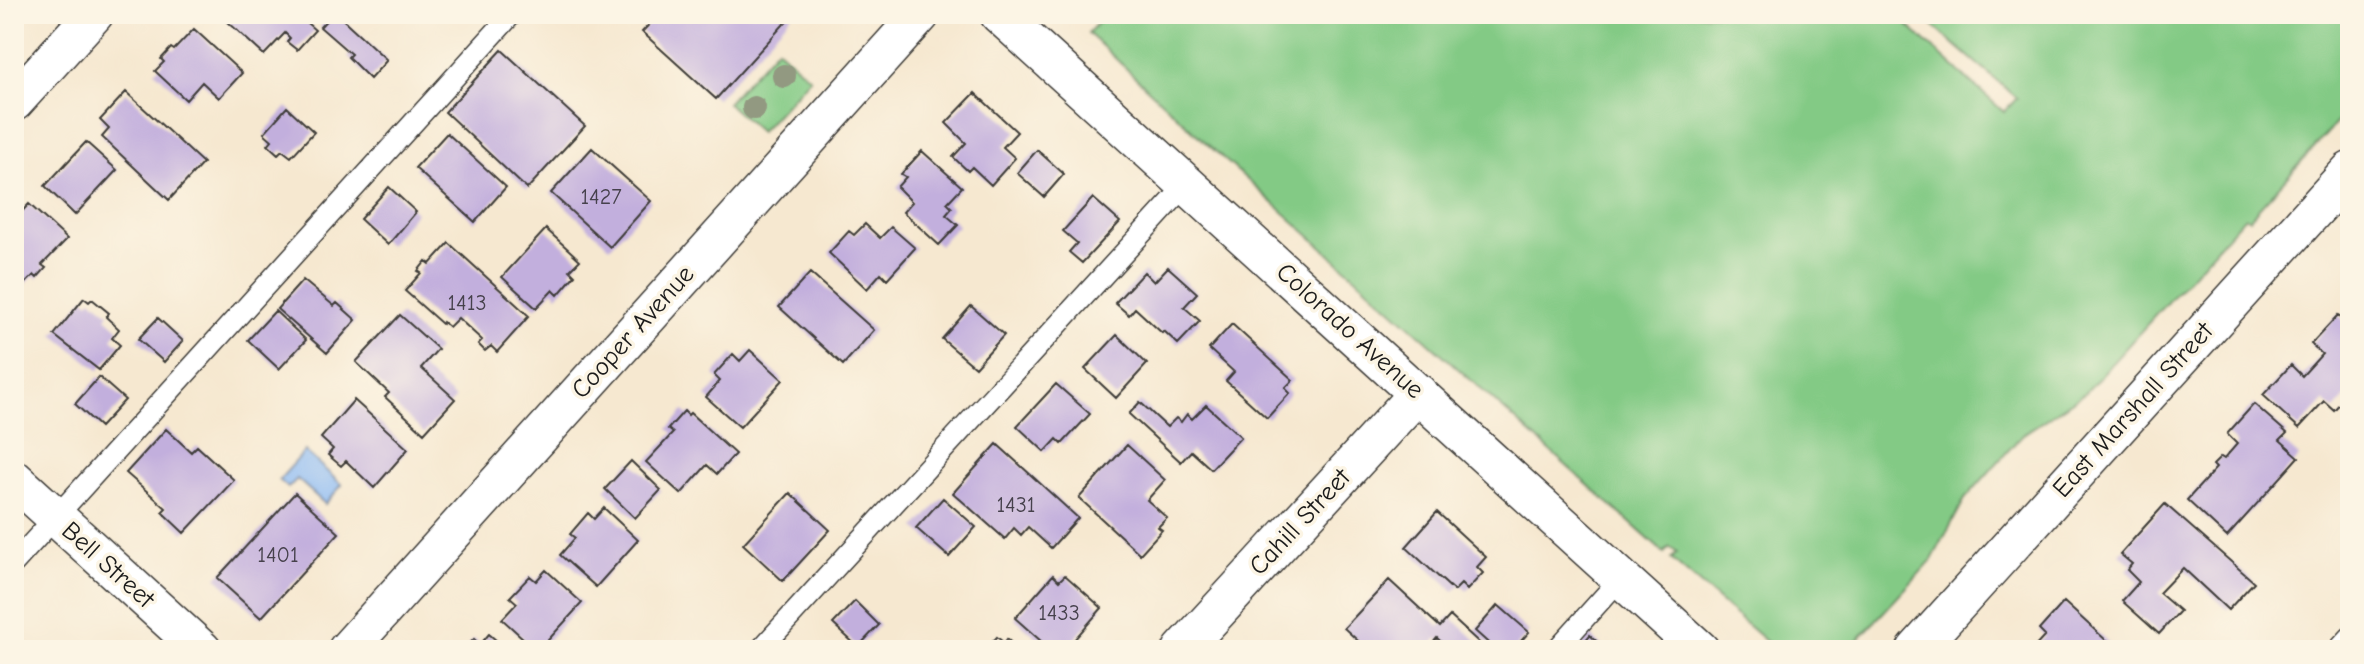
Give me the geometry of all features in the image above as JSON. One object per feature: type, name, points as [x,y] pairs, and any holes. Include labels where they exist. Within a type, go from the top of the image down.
[{"type":"street","points":[[14,102],[94,14]]},
{"type":"street","name":"Cooper Avenue","points":[[347,650],[921,14]]},
{"type":"street","name":"Colorado Avenue","points":[[999,14],[1700,650]]},
{"type":"street","name":"East Marshall Street","points":[[1916,650],[2350,171]]},
{"type":"street","name":"Cahill Street","points":[[1182,650],[1418,393]]},
{"type":"street","name":"Bell Street","points":[[14,479],[202,650]]},
{"type":"lane","points":[[14,563],[512,14]]},
{"type":"lane","points":[[760,650],[1188,183]]},
{"type":"lane","points":[[1556,650],[1621,578]]},
{"type":"lane","points":[[2338,650],[2350,637]]},
{"type":"green space","points":[[1106,14],[1895,14],[2004,112],[2017,98],[1919,14],[2350,14],[2350,108],[2249,219],[2245,216],[2086,392],[2022,435],[1965,499],[1932,560],[1854,644],[1844,650],[1776,650],[1671,559],[1677,553],[1670,547],[1664,553],[1205,142],[1088,33]]},
{"type":"green space","points":[[777,48],[810,78],[760,132],[727,103]]},
{"type":"water","points":[[305,451],[342,485],[325,504],[297,479],[288,488],[279,480]]},
{"type":"building","points":[[234,14],[300,14],[315,30],[297,50],[287,42],[290,38],[285,33],[264,55],[227,21]]},
{"type":"building","points":[[332,14],[337,14],[387,60],[370,79],[348,57],[351,54],[320,27]]},
{"type":"building","points":[[659,14],[793,14],[716,99],[642,32]]},
{"type":"building","points":[[194,29],[242,73],[219,98],[202,82],[186,100],[155,71],[171,48],[174,50]]},
{"type":"building","points":[[502,50],[585,126],[527,189],[445,112]]},
{"type":"building","points":[[126,92],[203,163],[169,200],[102,137],[109,129],[100,120]]},
{"type":"building","points":[[975,93],[1017,132],[1003,147],[1015,158],[991,185],[972,167],[968,171],[953,157],[966,143],[946,123]]},
{"type":"building","points":[[287,107],[314,132],[291,157],[282,150],[278,154],[268,145],[272,140],[264,133]]},
{"type":"building","points":[[447,133],[506,187],[475,222],[415,168]]},
{"type":"building","points":[[86,142],[117,170],[75,215],[45,186]]},
{"type":"building","points":[[592,148],[651,201],[610,247],[551,193]]},
{"type":"building","points":[[1037,150],[1064,174],[1044,197],[1017,173]]},
{"type":"building","points":[[922,151],[962,187],[947,203],[952,208],[946,215],[958,225],[939,245],[903,212],[912,202],[897,187],[906,177],[901,174]]},
{"type":"building","points":[[389,187],[416,212],[388,245],[360,219]]},
{"type":"building","points":[[1093,198],[1120,222],[1082,263],[1069,252],[1077,243],[1063,231]]},
{"type":"building","points":[[29,204],[67,239],[42,265],[46,268],[37,278],[34,275],[16,293],[14,220]]},
{"type":"building","points":[[865,224],[880,238],[891,227],[915,248],[887,279],[881,273],[867,289],[829,253],[849,231],[854,235]]},
{"type":"building","points":[[546,229],[580,260],[570,270],[575,275],[558,295],[553,290],[536,308],[502,277]]},
{"type":"building","points":[[449,243],[529,316],[497,352],[491,346],[485,351],[478,344],[482,340],[458,318],[449,327],[442,324],[405,291],[421,273],[418,271],[426,261],[430,264]]},
{"type":"building","points":[[1168,267],[1197,293],[1184,307],[1200,321],[1178,344],[1135,308],[1129,315],[1115,303],[1144,272],[1154,282]]},
{"type":"building","points":[[810,273],[874,330],[843,365],[779,307]]},
{"type":"building","points":[[303,280],[356,320],[327,353],[277,309]]},
{"type":"building","points":[[84,298],[89,302],[92,299],[109,313],[106,317],[119,329],[112,338],[120,345],[99,370],[54,335]]},
{"type":"building","points":[[971,306],[1004,335],[975,367],[942,339]]},
{"type":"building","points":[[275,311],[306,340],[279,369],[248,340]]},
{"type":"building","points":[[400,315],[438,349],[421,368],[455,399],[424,433],[385,397],[389,393],[356,362]]},
{"type":"building","points":[[2338,315],[2350,326],[2350,392],[2334,410],[2324,401],[2299,428],[2263,395],[2291,365],[2302,376],[2322,354],[2311,344]]},
{"type":"building","points":[[158,318],[183,341],[164,362],[138,339]]},
{"type":"building","points":[[1232,324],[1293,380],[1285,388],[1290,393],[1267,418],[1226,381],[1234,372],[1209,349]]},
{"type":"building","points":[[1117,335],[1147,364],[1116,398],[1085,369]]},
{"type":"building","points":[[750,350],[783,380],[740,427],[706,397],[720,381],[714,375],[733,354],[740,361]]},
{"type":"building","points":[[99,377],[125,400],[100,427],[75,404]]},
{"type":"building","points":[[1056,384],[1090,414],[1062,444],[1057,439],[1045,452],[1017,426]]},
{"type":"building","points":[[354,400],[408,449],[374,488],[346,461],[341,466],[328,455],[333,449],[321,438]]},
{"type":"building","points":[[1140,402],[1167,427],[1176,418],[1181,422],[1187,414],[1192,419],[1206,405],[1241,437],[1211,469],[1191,451],[1181,462],[1129,414]]},
{"type":"building","points":[[2254,404],[2287,433],[2280,440],[2299,457],[2227,537],[2187,500],[2216,468],[2213,465],[2221,457],[2224,459],[2237,444],[2227,434]]},
{"type":"building","points":[[684,411],[735,454],[717,474],[707,465],[681,494],[646,462],[673,433],[668,429]]},
{"type":"building","points":[[166,429],[191,452],[197,446],[234,480],[184,533],[162,512],[166,508],[126,473]]},
{"type":"building","points":[[997,444],[1078,518],[1051,548],[1028,527],[1021,535],[1014,528],[1005,539],[953,493]]},
{"type":"building","points":[[1127,445],[1165,480],[1147,500],[1167,518],[1158,527],[1162,530],[1140,554],[1079,498]]},
{"type":"building","points":[[631,461],[661,490],[635,518],[605,489]]},
{"type":"building","points":[[295,493],[339,533],[261,618],[217,578]]},
{"type":"building","points":[[790,493],[830,530],[783,581],[743,544]]},
{"type":"building","points":[[943,498],[976,527],[949,557],[916,528]]},
{"type":"building","points":[[2165,504],[2254,582],[2228,610],[2183,568],[2159,593],[2180,611],[2159,634],[2122,601],[2139,582],[2127,570],[2132,564],[2120,554]]},
{"type":"building","points":[[604,508],[638,540],[596,587],[560,555],[575,538],[570,534],[588,513],[594,519]]},
{"type":"building","points":[[1437,512],[1486,557],[1477,567],[1483,573],[1467,590],[1461,584],[1454,591],[1406,547]]},
{"type":"building","points":[[546,570],[582,603],[536,650],[502,619],[517,603],[510,597],[530,576],[536,581]]},
{"type":"building","points":[[1053,575],[1059,581],[1065,575],[1102,608],[1073,641],[1077,644],[1072,650],[1051,650],[1015,618]]},
{"type":"building","points":[[1389,580],[1440,627],[1450,616],[1487,650],[1450,650],[1437,638],[1427,650],[1368,650],[1344,628]]},
{"type":"building","points":[[855,601],[879,625],[858,647],[833,624]]},
{"type":"building","points":[[2064,602],[2108,642],[2100,650],[2032,650],[2045,636],[2039,630]]},
{"type":"building","points":[[1498,605],[1529,632],[1513,650],[1496,650],[1475,631]]},
{"type":"building","points":[[489,634],[507,650],[464,650],[474,639],[480,645]]},
{"type":"building","points":[[1590,635],[1606,650],[1577,650]]},
{"type":"building","points":[[997,637],[1004,643],[1007,639],[1019,650],[985,650]]}]
